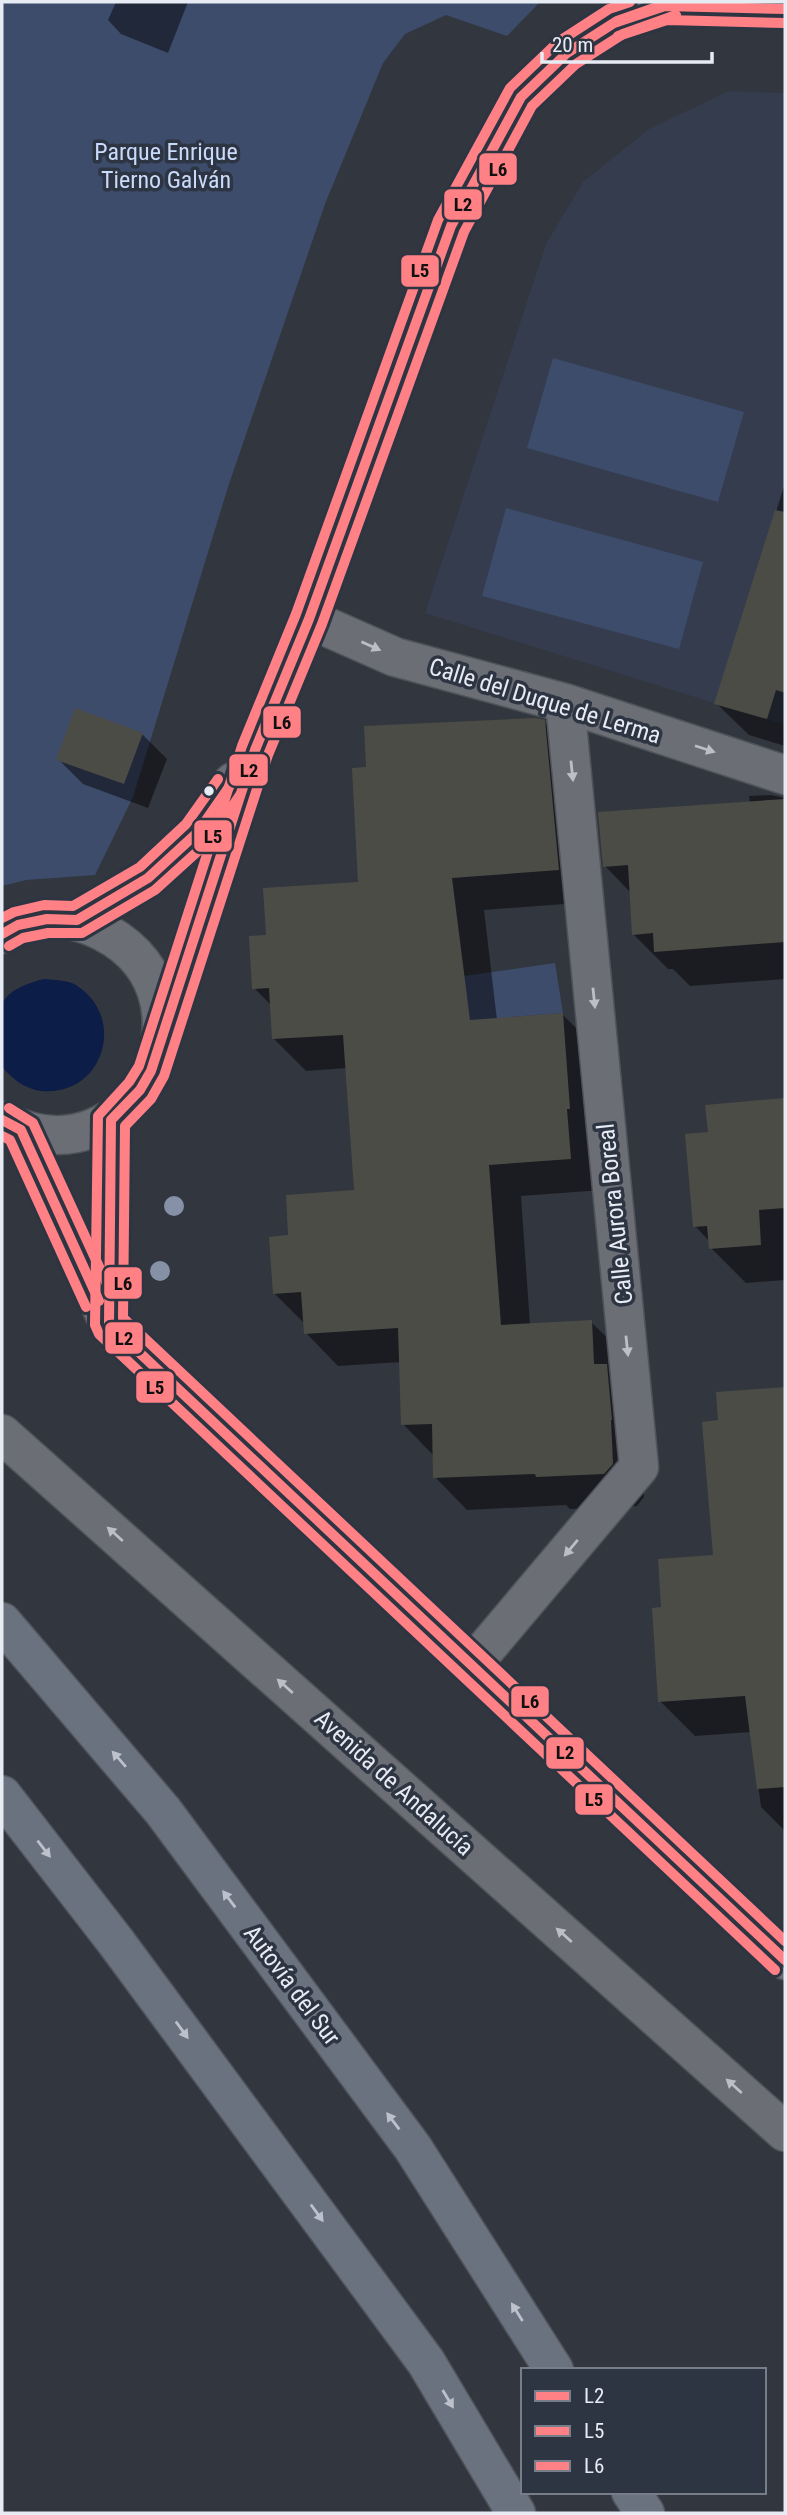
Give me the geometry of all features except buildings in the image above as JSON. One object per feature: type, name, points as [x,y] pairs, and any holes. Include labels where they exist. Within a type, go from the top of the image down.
[{"type":"highway","name":"Autovía del Sur","points":[[2,1622],[163,1811],[413,2148],[553,2368]]},
{"type":"highway","points":[[2,1796],[116,1941],[426,2362],[516,2513]]},
{"type":"highway","points":[[632,2494],[645,2513]]},
{"type":"street","points":[[12,1125],[51,1135],[83,1132],[111,1120],[138,1096],[156,1066],[163,1031],[255,751],[309,619],[451,226],[521,97],[567,52],[617,21],[668,4],[785,9]]},
{"type":"street","name":"Calle del Duque de Lerma","points":[[309,619],[395,657],[565,704],[785,775]]},
{"type":"street","name":"Calle Aurora Boreal","points":[[472,1665],[639,1468],[565,704]]},
{"type":"street","points":[[77,920],[148,878],[197,832],[255,751]]},
{"type":"street","points":[[2,934],[18,925],[47,919],[77,920],[112,935],[141,960],[158,994],[163,1031]]},
{"type":"street","points":[[109,1324],[111,1120]]},
{"type":"street","points":[[12,1125],[109,1324],[785,1960]]},
{"type":"street","name":"Avenida de Andalucía","points":[[2,1434],[785,2132]]},
{"type":"shaded area","points":[[729,91],[785,93],[785,725],[425,613],[546,244],[583,182],[649,129]]},
{"type":"shaded area","points":[[44,979],[76,985],[92,999],[101,1016],[104,1035],[101,1053],[93,1069],[80,1082],[62,1090],[41,1091],[24,1086],[2,1066],[2,1004],[14,991]]},
{"type":"green space","name":"Parque Enrique Tierno Galván","points":[[2,2],[540,2],[507,36],[446,15],[405,34],[383,63],[325,204],[228,487],[133,797],[95,875],[26,880],[2,886]]},
{"type":"green space","points":[[553,358],[744,412],[718,502],[527,448]]},
{"type":"green space","points":[[506,508],[703,562],[679,649],[482,596]]},
{"type":"green space","points":[[555,963],[563,1013],[511,1017],[481,1039],[443,979]]},
{"type":"transit line","name":"L5","points":[[630,2],[609,9],[558,42],[510,88],[438,220],[296,614],[242,746],[139,1066],[129,1082],[98,1116],[95,1325],[99,1334],[775,1970]]},
{"type":"transit line","name":"L2","points":[[671,2],[617,21],[567,53],[521,97],[451,226],[309,619],[255,750],[151,1071],[140,1090],[111,1120],[109,1324],[785,1960]]},
{"type":"transit line","name":"L2","points":[[614,23],[665,6],[785,9]]},
{"type":"transit line","name":"L6","points":[[676,15],[623,34],[576,64],[532,106],[464,232],[322,624],[268,755],[164,1076],[151,1099],[125,1126],[123,1318],[785,1941]]},
{"type":"transit line","name":"L5","points":[[618,36],[667,20],[785,23]]},
{"type":"transit line","name":"L6","points":[[2,918],[14,912],[44,905],[73,906],[140,867],[186,824],[218,779]]},
{"type":"transit line","name":"L2","points":[[2,934],[18,925],[47,919],[77,920],[148,878],[197,833],[229,787]]},
{"type":"transit line","name":"L5","points":[[9,946],[23,938],[48,933],[82,933],[155,890],[208,842],[240,795]]},
{"type":"transit line","name":"L6","points":[[9,1108],[33,1123],[112,1295]]},
{"type":"transit line","name":"L2","points":[[2,1120],[21,1130],[99,1301]]},
{"type":"transit line","name":"L5","points":[[2,1136],[10,1140],[86,1307]]}]
